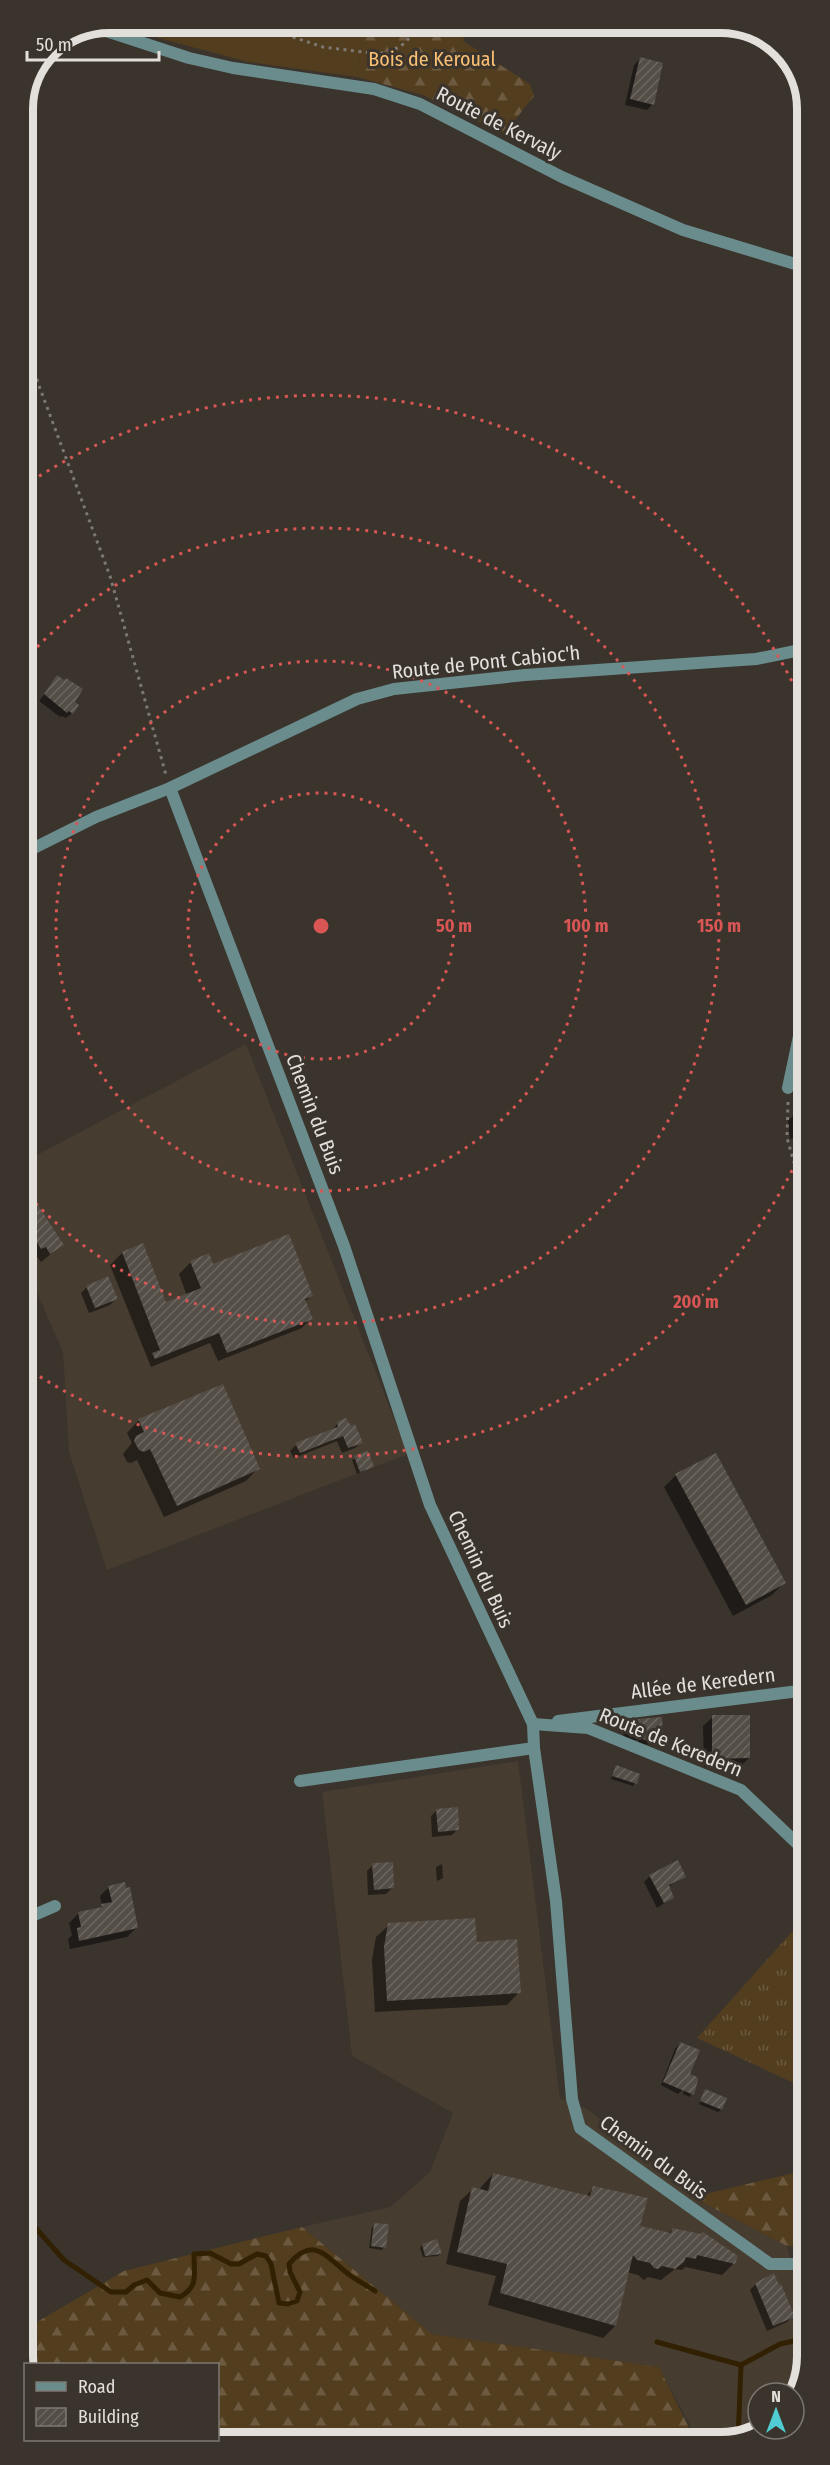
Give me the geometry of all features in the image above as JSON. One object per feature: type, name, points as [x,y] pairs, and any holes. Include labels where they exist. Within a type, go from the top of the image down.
[{"type":"street","name":"Route de Kervaly","points":[[113,33],[211,63],[374,89],[420,104],[562,177],[683,230],[797,265]]},
{"type":"street","name":"Route de Pont Cabioc'h","points":[[33,849],[96,818],[170,788],[357,699],[394,689],[525,675],[756,659],[797,651]]},
{"type":"street","name":"Chemin du Buis","points":[[170,788],[344,1246],[430,1505],[533,1724],[534,1748],[556,1901],[572,2099],[580,2128],[770,2264],[797,2264]]},
{"type":"street","points":[[788,1088],[797,1046]]},
{"type":"street","name":"Allée de Keredern","points":[[533,1724],[797,1691]]},
{"type":"street","name":"Route de Keredern","points":[[533,1724],[588,1728],[741,1791],[797,1843]]},
{"type":"street","points":[[300,1781],[534,1748]]},
{"type":"street","points":[[33,1916],[55,1906]]},
{"type":"path","points":[[277,33],[323,47],[379,54],[400,47],[415,33]]},
{"type":"path","points":[[33,367],[110,576],[138,668],[170,788]]},
{"type":"path","points":[[788,1088],[787,1138],[797,1173]]},
{"type":"path","points":[[797,1256],[797,1376]]},
{"type":"shaded area","points":[[246,1044],[408,1454],[107,1570],[69,1452],[63,1352],[33,1284],[33,1157]]},
{"type":"shaded area","points":[[518,1761],[560,2098],[589,2110],[692,2197],[787,2246],[797,2288],[797,2356],[793,2381],[746,2381],[746,2427],[721,2432],[694,2432],[659,2367],[432,2334],[302,2227],[390,2207],[430,2172],[453,2113],[352,2056],[322,1792]]},
{"type":"green space","points":[[140,33],[363,33],[357,77],[248,62]]},
{"type":"green space","name":"Bois de Keroual","points":[[363,33],[465,33],[463,41],[530,84],[534,96],[504,134],[423,95],[357,77]]},
{"type":"green space","points":[[797,1926],[797,2084],[697,2038]]},
{"type":"green space","points":[[797,2172],[797,2246],[787,2246],[692,2197]]},
{"type":"green space","points":[[302,2227],[432,2334],[659,2367],[691,2432],[219,2432],[219,2363],[34,2363],[33,2324],[124,2271]]},
{"type":"building","points":[[640,57],[663,63],[654,105],[630,99]]},
{"type":"building","points":[[57,675],[83,689],[75,702],[79,705],[73,714],[69,711],[67,713],[44,694]]},
{"type":"building","points":[[797,1113],[796,1134],[793,1114]]},
{"type":"building","points":[[33,1198],[64,1245],[50,1254],[46,1247],[41,1249],[33,1236]]},
{"type":"building","points":[[289,1234],[313,1296],[305,1299],[313,1319],[227,1353],[219,1333],[155,1359],[152,1353],[160,1350],[122,1252],[143,1243],[166,1302],[201,1288],[190,1261],[209,1253],[213,1264]]},
{"type":"building","points":[[108,1276],[118,1299],[95,1308],[86,1286]]},
{"type":"building","points":[[223,1384],[260,1469],[177,1506],[150,1449],[144,1452],[139,1450],[134,1441],[136,1436],[144,1432],[138,1419]]},
{"type":"building","points":[[346,1418],[351,1426],[355,1424],[363,1443],[348,1448],[343,1436],[300,1453],[295,1443],[338,1427],[337,1422]]},
{"type":"building","points":[[368,1451],[374,1467],[360,1472],[354,1456]]},
{"type":"building","points":[[716,1453],[786,1583],[746,1605],[675,1474]]},
{"type":"building","points":[[712,1715],[750,1715],[750,1758],[712,1759]]},
{"type":"building","points":[[662,1717],[663,1738],[643,1740],[643,1735],[630,1736],[628,1720]]},
{"type":"building","points":[[616,1765],[640,1774],[637,1784],[612,1776]]},
{"type":"building","points":[[458,1807],[459,1830],[438,1832],[436,1809]]},
{"type":"building","points":[[678,1860],[686,1877],[669,1885],[674,1898],[664,1903],[649,1875]]},
{"type":"building","points":[[393,1862],[394,1888],[374,1890],[372,1863]]},
{"type":"building","points":[[125,1882],[126,1888],[130,1887],[138,1928],[79,1941],[77,1928],[81,1927],[78,1912],[102,1907],[101,1904],[112,1902],[108,1886]]},
{"type":"building","points":[[475,1918],[477,1942],[517,1939],[521,1993],[387,2001],[384,1947],[388,1923]]},
{"type":"building","points":[[680,2042],[700,2050],[690,2074],[698,2080],[694,2095],[663,2082]]},
{"type":"building","points":[[705,2089],[727,2098],[722,2110],[700,2101]]},
{"type":"building","points":[[493,2173],[590,2196],[593,2186],[648,2198],[640,2226],[671,2233],[672,2228],[701,2234],[703,2232],[738,2256],[735,2264],[697,2255],[696,2259],[686,2257],[684,2262],[675,2269],[662,2266],[658,2269],[650,2263],[637,2260],[633,2255],[616,2326],[500,2293],[507,2264],[457,2252],[472,2187],[488,2191]]},
{"type":"building","points":[[374,2223],[389,2224],[386,2248],[371,2246]]},
{"type":"building","points":[[437,2239],[442,2254],[425,2256],[422,2244]]},
{"type":"building","points":[[774,2273],[795,2317],[773,2326],[755,2283]]},
{"type":"waterway","points":[[33,2225],[64,2260],[111,2292],[126,2292],[134,2285],[147,2280],[160,2293],[180,2297],[193,2284],[194,2254],[210,2253],[231,2264],[239,2264],[257,2254],[266,2256],[271,2264],[279,2303],[288,2304],[297,2301],[300,2292],[290,2272],[289,2264],[298,2255],[313,2250],[326,2255],[350,2276],[375,2291]]},
{"type":"waterway","points":[[657,2342],[741,2365],[780,2344],[797,2340]]},
{"type":"waterway","points":[[738,2429],[741,2365]]}]
